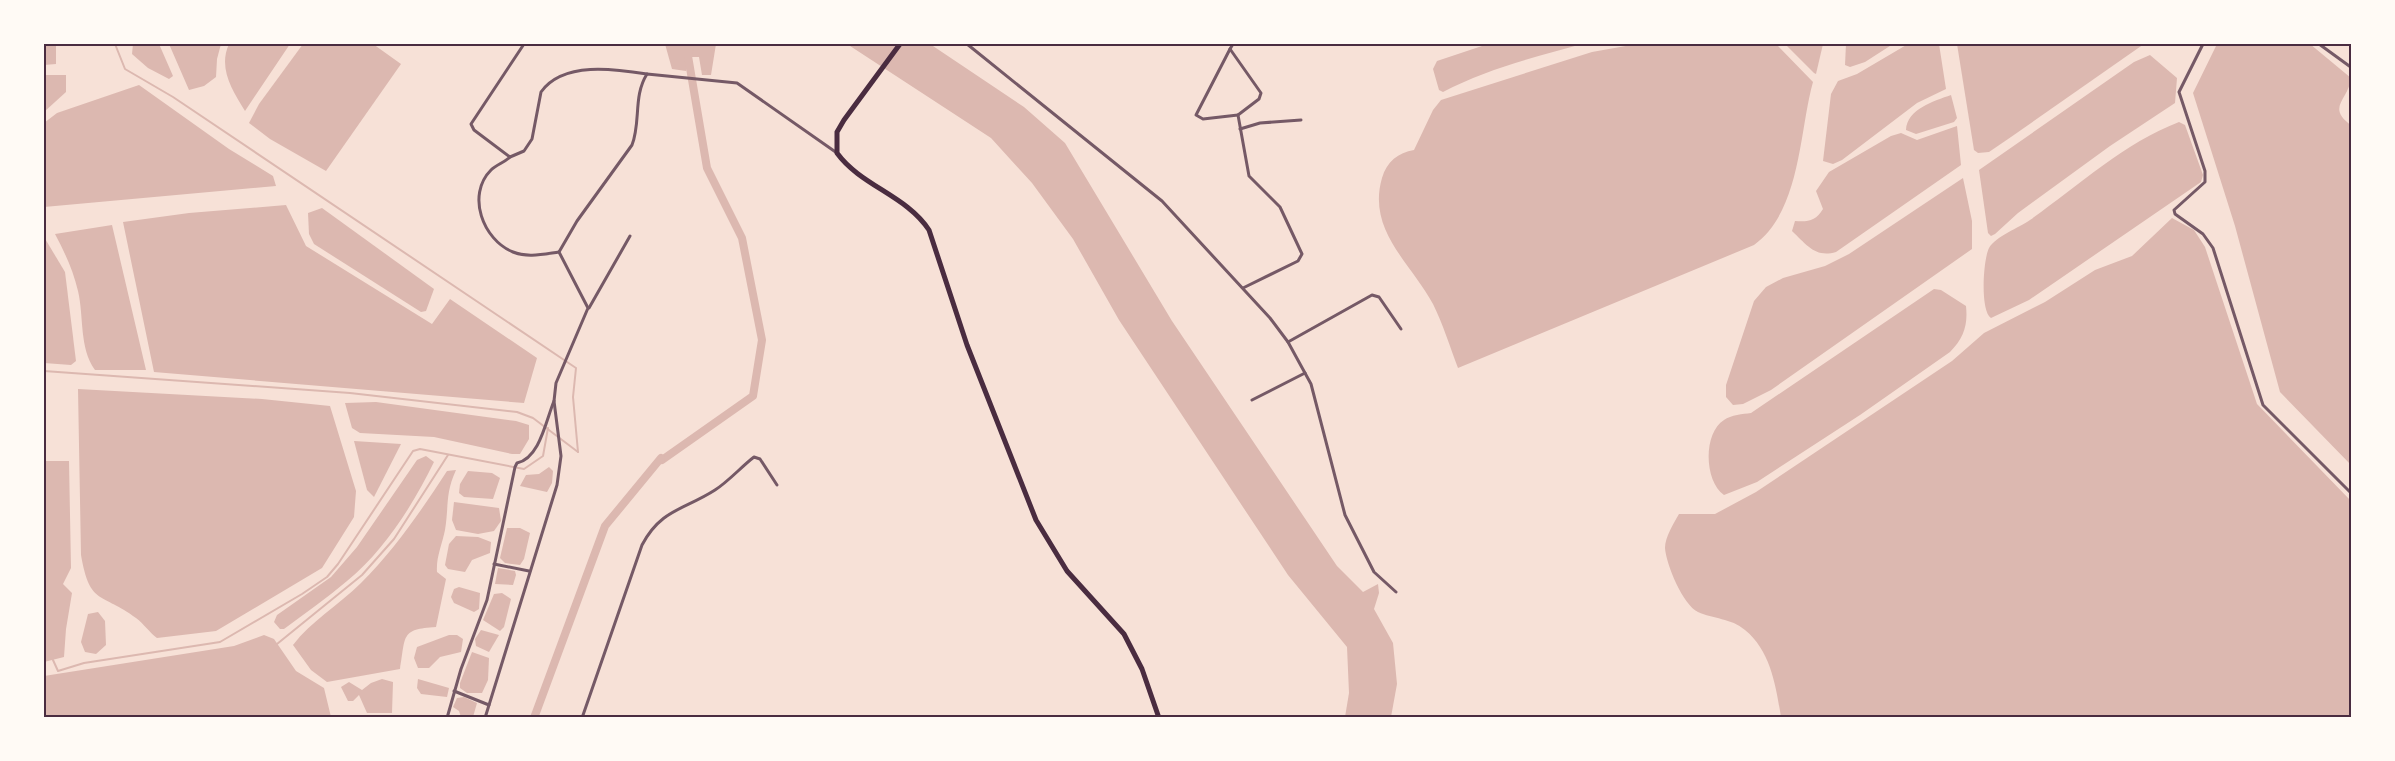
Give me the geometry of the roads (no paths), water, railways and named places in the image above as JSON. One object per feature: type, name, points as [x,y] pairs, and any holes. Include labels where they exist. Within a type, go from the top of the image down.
[{"type":"main road","points":[[900,44],[862,92],[837,132],[837,153],[851,168],[917,214],[934,240],[975,366],[1046,539],[1067,572],[1106,611],[1124,634],[1142,669],[1159,717]]},
{"type":"street","points":[[510,157],[474,130],[471,124],[524,44]]},
{"type":"street","points":[[967,44],[1145,186],[1180,219],[1243,288],[1288,342],[1305,373],[1318,405],[1345,515],[1374,572],[1396,592]]},
{"type":"street","points":[[1230,50],[1262,93],[1259,99],[1238,115],[1203,119],[1196,115],[1233,44]]},
{"type":"street","points":[[2203,44],[2179,92],[2205,171],[2205,182],[2174,210],[2203,234],[2213,248],[2263,405],[2352,494]]},
{"type":"street","points":[[2319,44],[2352,68]]},
{"type":"street","points":[[559,252],[530,255],[514,253],[497,241],[482,220],[479,208],[484,181],[491,170],[528,146],[532,139],[541,92],[557,79],[591,69],[737,83],[837,153]]},
{"type":"street","points":[[559,252],[577,221],[632,145],[636,134],[639,93],[647,74]]},
{"type":"street","points":[[1238,115],[1249,177],[1280,207],[1302,254],[1298,261],[1243,288]]},
{"type":"street","points":[[1240,129],[1260,123],[1301,120]]},
{"type":"street","points":[[447,717],[454,691],[488,600],[515,467],[517,463],[531,455],[554,401],[556,383],[563,364],[588,308],[630,236]]},
{"type":"street","points":[[559,252],[588,308]]},
{"type":"street","points":[[1288,342],[1372,295],[1379,297],[1401,329]]},
{"type":"street","points":[[1252,400],[1305,373]]},
{"type":"street","points":[[485,717],[557,485],[561,442],[554,401]]},
{"type":"street","points":[[582,717],[639,553],[656,522],[679,507],[713,492],[756,456],[777,485]]},
{"type":"street","points":[[494,564],[529,571]]},
{"type":"street","points":[[454,691],[489,705]]},
{"type":"waterway","points":[[115,44],[125,69],[173,97],[576,368],[573,397],[578,452]]},
{"type":"waterway","points":[[662,460],[753,396],[762,340],[742,238],[707,168],[688,56],[690,44]]},
{"type":"waterway","points":[[44,371],[350,393],[517,412],[533,418],[578,452]]},
{"type":"waterway","points":[[53,660],[58,671],[84,663],[220,642],[327,577],[413,451],[420,449],[524,469],[543,456],[548,428]]},
{"type":"waterway","points":[[277,644],[362,575],[394,539],[448,455]]},
{"type":"waterway","points":[[534,718],[605,526],[661,458]]}]
